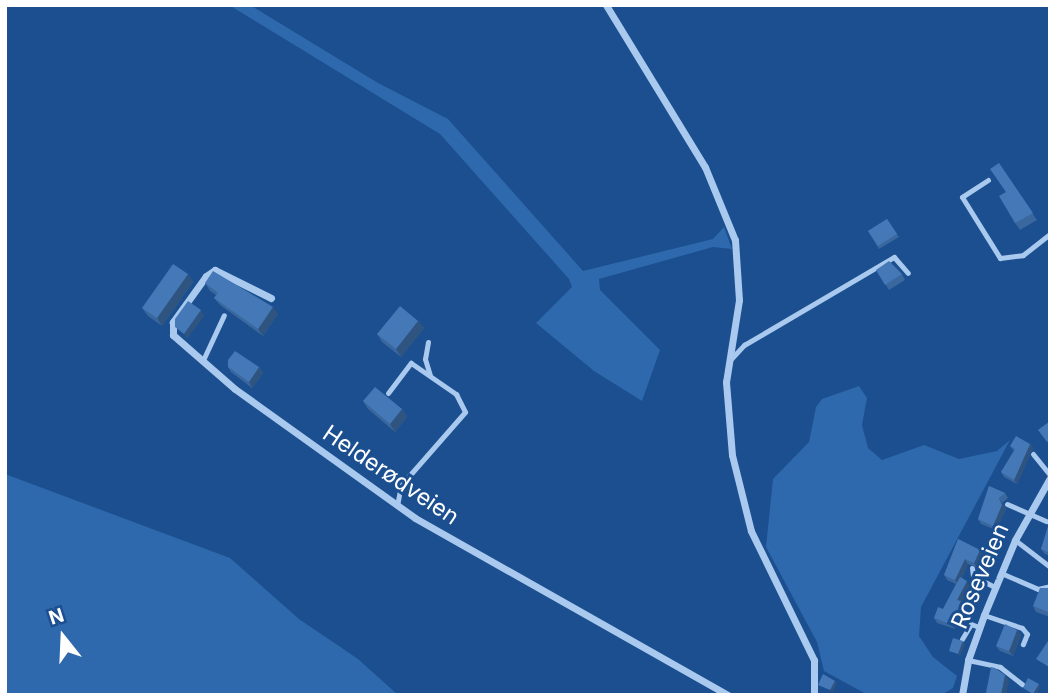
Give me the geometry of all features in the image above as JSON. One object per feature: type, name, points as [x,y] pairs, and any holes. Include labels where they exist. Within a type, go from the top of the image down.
[{"type":"street","points":[[606,5],[698,156],[736,240],[738,300],[727,362],[727,427],[738,484],[768,570],[814,660],[816,695]]},
{"type":"street","name":"Helderødveien","points":[[271,298],[227,272],[215,270],[206,276],[172,327],[175,339],[204,358],[235,389],[397,506],[542,593],[728,695]]},
{"type":"street","name":"Roseveien","points":[[962,695],[968,660],[995,587],[1027,516],[1050,477]]},
{"type":"lane","points":[[988,180],[961,197],[1000,258],[1023,255],[1050,234]]},
{"type":"lane","points":[[727,362],[744,345],[894,257],[908,273]]},
{"type":"lane","points":[[204,358],[224,315]]},
{"type":"lane","points":[[428,342],[425,359],[430,375]]},
{"type":"lane","points":[[387,393],[411,363],[456,394],[465,412],[401,485],[397,506]]},
{"type":"lane","points":[[1033,454],[1050,477]]},
{"type":"lane","points":[[1007,504],[1027,516],[1045,521]]},
{"type":"lane","points":[[1015,540],[1050,567]]},
{"type":"lane","points":[[972,569],[973,576],[995,587]]},
{"type":"lane","points":[[1001,573],[1038,589],[1050,586]]},
{"type":"lane","points":[[984,615],[1021,628],[1027,634],[1023,644]]},
{"type":"lane","points":[[962,639],[966,627],[979,627]]},
{"type":"lane","points":[[968,660],[1000,667],[1022,684]]},
{"type":"lane","points":[[816,695],[827,695]]},
{"type":"shaded area","points":[[229,5],[250,5],[378,83],[448,119],[583,271],[713,239],[724,227],[732,249],[713,247],[599,279],[600,290],[660,350],[642,401],[594,371],[536,323],[572,287],[569,279],[440,134]]},
{"type":"shaded area","points":[[859,386],[867,398],[862,425],[868,448],[882,460],[924,445],[959,459],[997,451],[1010,440],[921,607],[919,636],[933,657],[957,676],[953,688],[943,694],[868,695],[824,671],[817,642],[766,547],[773,479],[809,442],[816,407],[822,399]]},
{"type":"shaded area","points":[[5,474],[230,558],[299,619],[358,659],[398,695],[5,695]]},
{"type":"building","points":[[999,163],[1033,213],[1015,223],[999,196],[1006,192],[990,169]]},
{"type":"building","points":[[887,219],[897,234],[878,246],[868,231]]},
{"type":"building","points":[[889,261],[902,274],[885,285],[876,270]]},
{"type":"building","points":[[173,264],[188,274],[157,318],[142,308]]},
{"type":"building","points":[[213,271],[273,307],[258,329],[214,298],[218,293],[205,283]]},
{"type":"building","points":[[188,301],[201,310],[184,334],[175,327],[175,319]]},
{"type":"building","points":[[400,306],[418,321],[396,349],[377,334]]},
{"type":"building","points":[[235,351],[259,367],[249,382],[228,367],[228,360]]},
{"type":"building","points":[[375,387],[402,409],[390,424],[363,401]]},
{"type":"building","points":[[1050,421],[1050,440],[1047,442],[1038,430]]},
{"type":"building","points":[[1016,436],[1030,444],[1014,480],[1001,472],[1015,449],[1010,446]]},
{"type":"building","points":[[989,486],[1005,493],[999,498],[1002,505],[993,526],[978,519]]},
{"type":"building","points":[[1050,520],[1050,553],[1041,549]]},
{"type":"building","points":[[958,539],[980,550],[974,563],[965,559],[955,580],[944,575]]},
{"type":"building","points":[[960,577],[967,581],[957,600],[961,601],[952,625],[934,618],[938,607],[943,609]]},
{"type":"building","points":[[1040,588],[1050,588],[1048,612],[1033,606]]},
{"type":"building","points":[[1005,624],[1017,630],[1009,651],[996,646]]},
{"type":"building","points":[[953,638],[963,641],[958,654],[949,651]]},
{"type":"building","points":[[1050,638],[1050,666],[1049,667],[1036,659]]},
{"type":"building","points":[[991,667],[1005,675],[1001,695],[986,693]]},
{"type":"building","points":[[823,674],[835,681],[830,690],[818,685]]},
{"type":"building","points":[[1028,678],[1039,684],[1033,694],[1023,688]]}]
